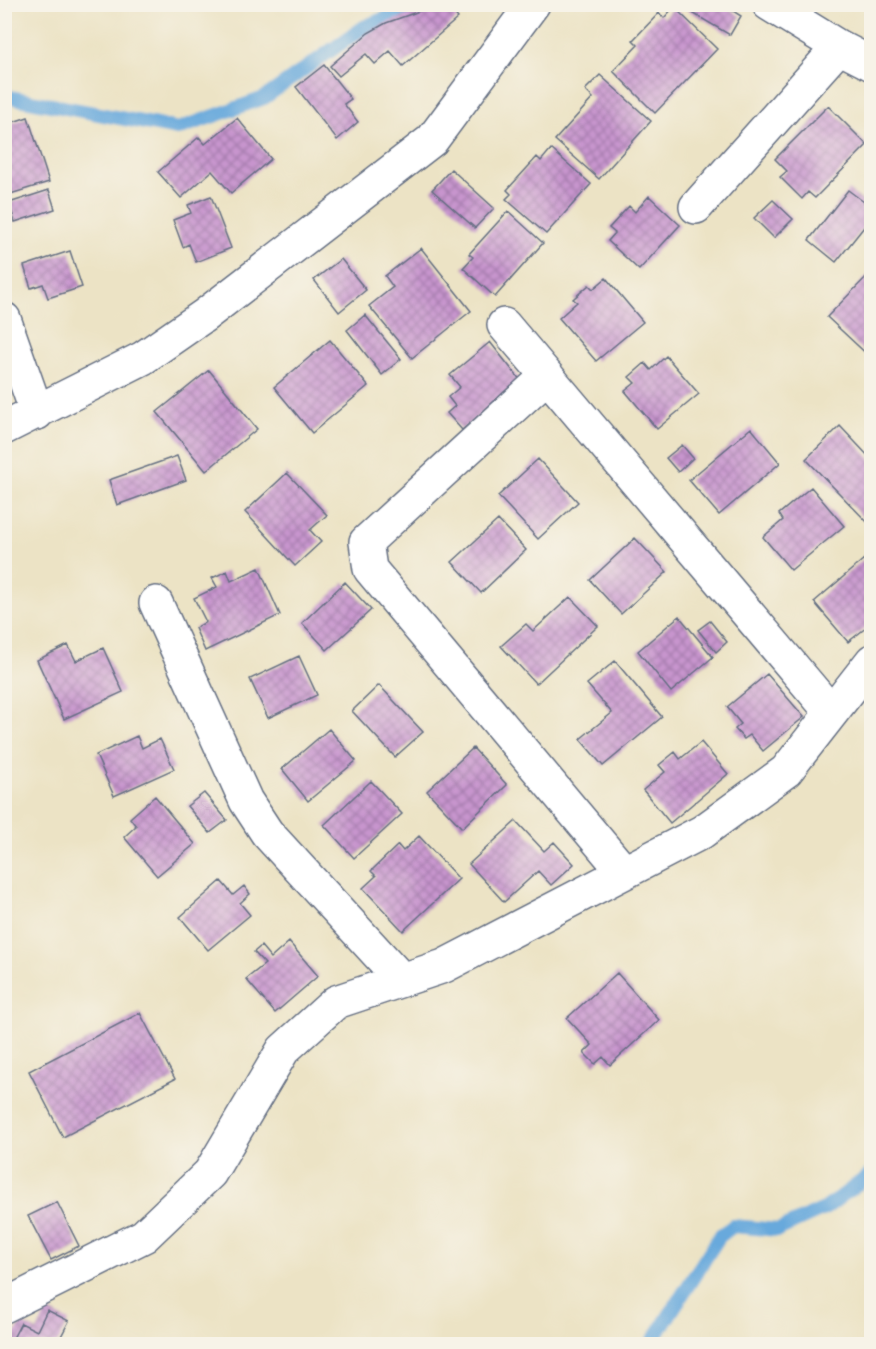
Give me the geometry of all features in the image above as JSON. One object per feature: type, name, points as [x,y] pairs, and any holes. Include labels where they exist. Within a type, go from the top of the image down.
[{"type":"street","points":[[4,428],[143,358],[205,315],[432,140],[533,4]]},
{"type":"street","points":[[769,4],[839,47],[872,64]]},
{"type":"street","points":[[696,207],[839,47]]},
{"type":"street","points":[[4,319],[37,413]]},
{"type":"street","points":[[504,325],[831,712]]},
{"type":"street","points":[[548,376],[366,542],[370,570],[624,872]]},
{"type":"street","points":[[156,603],[246,801],[267,833],[402,980]]},
{"type":"street","points":[[4,1306],[144,1236],[210,1173],[283,1050],[336,1002],[444,966],[702,832],[786,771],[872,661]]},
{"type":"building","points":[[439,4],[446,4],[458,18],[403,66],[390,51],[375,64],[366,54],[339,76],[330,66],[368,33],[386,23]]},
{"type":"building","points":[[677,4],[722,4],[741,16],[730,35]]},
{"type":"building","points":[[674,7],[717,49],[655,113],[613,71],[638,45],[633,40],[659,13],[664,18]]},
{"type":"building","points":[[324,65],[351,99],[344,104],[358,122],[337,140],[296,87]]},
{"type":"building","points":[[600,75],[651,121],[599,179],[555,140],[593,98],[585,90]]},
{"type":"building","points":[[828,106],[867,145],[815,198],[808,192],[802,199],[780,177],[787,171],[775,159]]},
{"type":"building","points":[[28,117],[49,182],[4,196],[4,125]]},
{"type":"building","points":[[237,118],[271,159],[231,193],[212,171],[181,198],[158,172],[199,137],[205,144]]},
{"type":"building","points":[[551,149],[591,184],[546,234],[506,199],[511,194],[507,190],[537,157],[541,161]]},
{"type":"building","points":[[451,169],[494,208],[475,228],[432,190]]},
{"type":"building","points":[[49,190],[55,209],[15,222],[9,203]]},
{"type":"building","points":[[848,190],[872,208],[872,217],[836,262],[809,240]]},
{"type":"building","points":[[211,196],[231,248],[196,262],[189,244],[183,247],[173,220],[191,213],[188,205]]},
{"type":"building","points":[[649,196],[680,225],[639,270],[608,241],[615,233],[609,228],[629,206],[635,212]]},
{"type":"building","points":[[773,200],[793,219],[774,238],[754,218]]},
{"type":"building","points":[[508,211],[543,243],[495,297],[463,268],[473,257],[469,254]]},
{"type":"building","points":[[421,248],[471,311],[412,358],[369,306],[393,287],[385,276]]},
{"type":"building","points":[[70,251],[82,287],[48,298],[43,284],[31,288],[24,266]]},
{"type":"building","points":[[341,259],[366,290],[339,312],[314,280]]},
{"type":"building","points":[[872,271],[872,359],[827,317]]},
{"type":"building","points":[[606,278],[643,322],[596,361],[559,318],[577,302],[573,299],[589,285],[593,289]]},
{"type":"building","points":[[365,315],[401,359],[382,375],[347,330]]},
{"type":"building","points":[[330,340],[368,386],[312,433],[274,387]]},
{"type":"building","points":[[490,342],[521,381],[462,430],[447,413],[455,406],[448,397],[460,387],[450,375]]},
{"type":"building","points":[[666,356],[699,394],[657,429],[625,391],[635,383],[629,377],[645,363],[651,370]]},
{"type":"building","points":[[209,370],[257,429],[206,471],[157,412]]},
{"type":"building","points":[[840,426],[872,460],[872,527],[806,459]]},
{"type":"building","points":[[751,428],[780,463],[719,515],[689,480]]},
{"type":"building","points":[[682,445],[693,458],[678,472],[666,458]]},
{"type":"building","points":[[177,456],[186,480],[117,505],[109,480]]},
{"type":"building","points":[[538,459],[578,502],[538,539],[498,496]]},
{"type":"building","points":[[287,473],[327,515],[310,530],[321,542],[295,566],[245,512]]},
{"type":"building","points":[[811,487],[844,526],[791,570],[763,537],[783,520],[779,514]]},
{"type":"building","points":[[498,520],[526,550],[481,593],[452,562]]},
{"type":"building","points":[[635,538],[667,572],[621,614],[590,580]]},
{"type":"building","points":[[864,559],[872,568],[872,623],[848,642],[814,602]]},
{"type":"building","points":[[259,568],[280,615],[205,651],[195,628],[206,622],[194,598],[217,587],[212,578],[227,571],[231,581]]},
{"type":"building","points":[[345,582],[371,610],[327,650],[302,623]]},
{"type":"building","points":[[570,597],[598,626],[536,684],[501,646],[526,624],[533,631]]},
{"type":"building","points":[[679,616],[713,657],[671,692],[638,651]]},
{"type":"building","points":[[710,621],[727,642],[716,652],[698,630]]},
{"type":"building","points":[[68,645],[76,661],[103,648],[123,692],[64,719],[37,660]]},
{"type":"building","points":[[299,656],[317,695],[268,718],[250,679]]},
{"type":"building","points":[[615,661],[662,717],[603,766],[580,739],[612,713],[587,684]]},
{"type":"building","points":[[767,674],[804,717],[763,751],[750,735],[744,739],[735,729],[741,724],[727,707]]},
{"type":"building","points":[[379,685],[423,732],[395,757],[352,711]]},
{"type":"building","points":[[329,729],[356,761],[308,801],[282,769]]},
{"type":"building","points":[[137,736],[142,748],[160,739],[174,769],[114,796],[96,755]]},
{"type":"building","points":[[701,742],[728,774],[670,823],[643,790],[665,772],[659,765],[675,752],[680,759]]},
{"type":"building","points":[[473,748],[507,785],[462,828],[427,791]]},
{"type":"building","points":[[371,781],[402,814],[354,858],[324,825]]},
{"type":"building","points":[[204,793],[227,820],[210,833],[187,806]]},
{"type":"building","points":[[155,796],[195,844],[157,876],[124,837],[136,826],[130,818]]},
{"type":"building","points":[[516,821],[544,851],[554,842],[574,864],[551,885],[538,871],[504,902],[469,864]]},
{"type":"building","points":[[419,836],[459,879],[403,931],[363,888],[376,876],[371,871],[398,845],[403,851]]},
{"type":"building","points":[[221,881],[233,895],[244,886],[250,894],[240,903],[250,915],[208,950],[180,917]]},
{"type":"building","points":[[289,942],[318,976],[275,1013],[246,979],[265,964],[254,952],[261,946],[271,958]]},
{"type":"building","points":[[617,973],[659,1020],[610,1065],[603,1057],[595,1064],[584,1053],[592,1045],[567,1018]]},
{"type":"building","points":[[140,1013],[175,1079],[63,1137],[29,1071]]},
{"type":"building","points":[[57,1202],[79,1246],[51,1260],[28,1216]]},
{"type":"building","points":[[47,1310],[69,1321],[57,1344],[10,1344],[21,1323],[37,1331]]},
{"type":"waterway","points":[[4,96],[178,129],[264,98],[364,27],[419,4]]},
{"type":"waterway","points":[[651,1344],[719,1237],[733,1226],[778,1230],[826,1208],[872,1173]]}]
